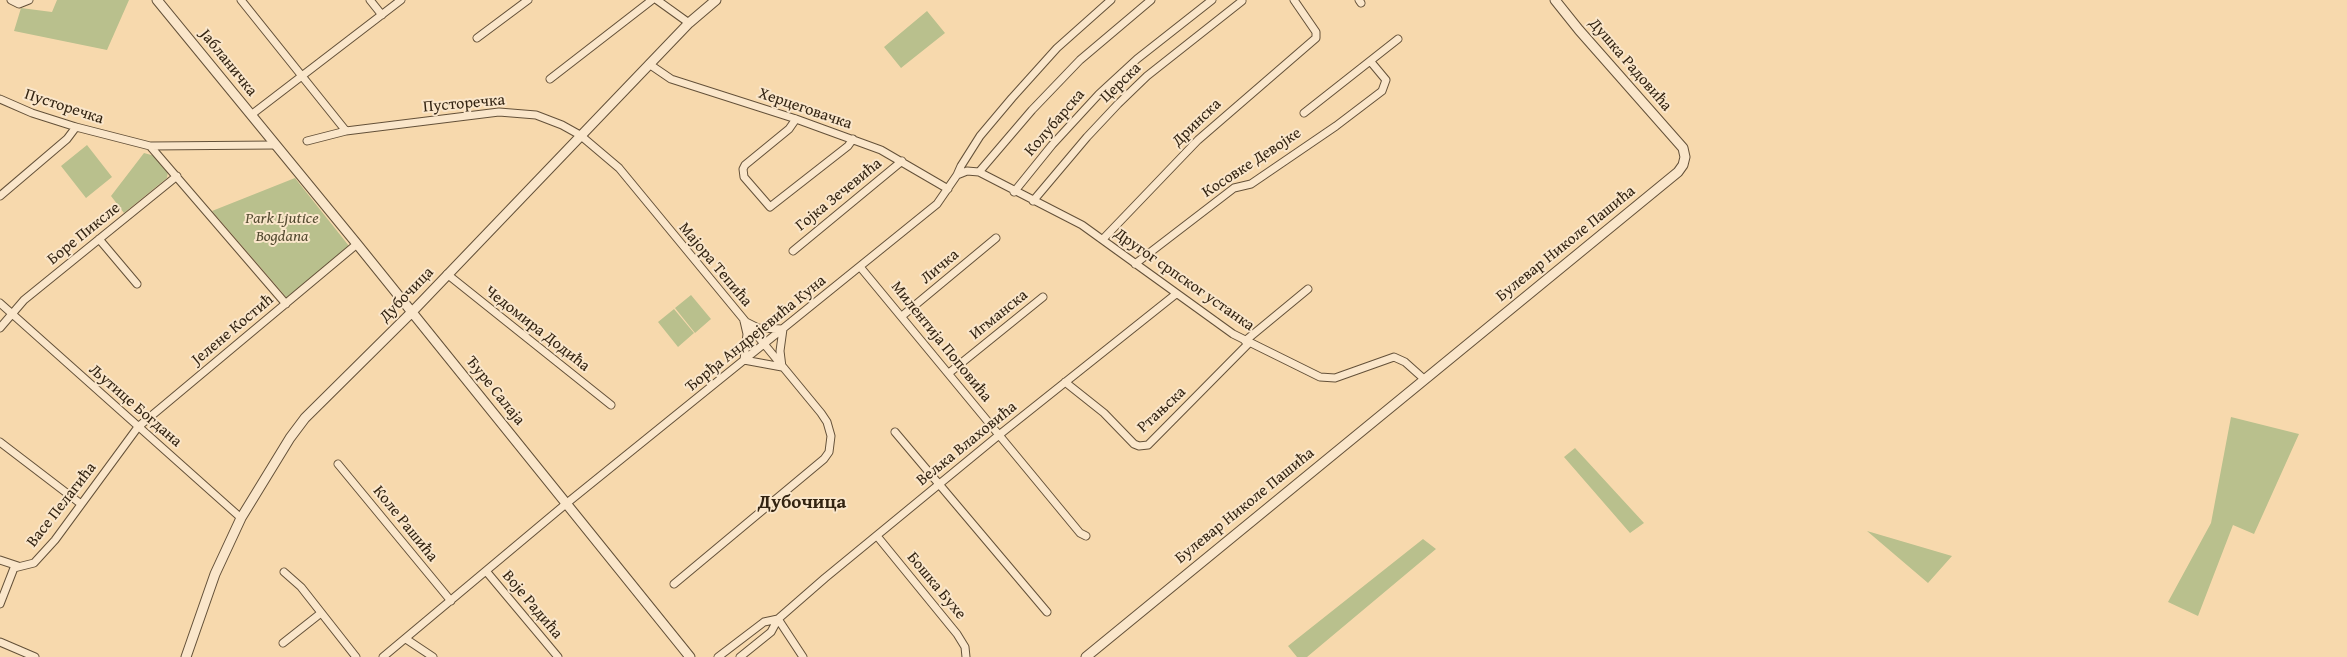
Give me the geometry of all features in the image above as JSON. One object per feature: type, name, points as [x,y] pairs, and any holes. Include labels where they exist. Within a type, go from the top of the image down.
[{"type":"street","points":[[11,0],[19,4],[29,0]]},
{"type":"street","name":"Јабланичка","points":[[157,0],[275,145]]},
{"type":"street","points":[[242,0],[346,132]]},
{"type":"street","points":[[370,0],[382,15]]},
{"type":"street","points":[[251,115],[401,0]]},
{"type":"street","points":[[477,38],[528,0]]},
{"type":"street","points":[[550,79],[652,0]]},
{"type":"street","points":[[657,0],[689,23]]},
{"type":"street","name":"Дубочица","points":[[186,657],[215,574],[241,518],[290,438],[305,418],[412,312],[689,23],[716,0]]},
{"type":"street","name":"Ђорђа Андрејевића Куна","points":[[383,657],[567,503],[763,344],[861,268],[937,204],[958,175],[961,166],[980,136],[1012,98],[1056,48],[1111,0]]},
{"type":"street","points":[[958,175],[967,171],[979,172],[1032,110],[1080,60],[1151,0]]},
{"type":"street","name":"Колубарска","points":[[1014,192],[1052,145],[1098,94],[1137,59],[1212,0]]},
{"type":"street","name":"Дринска","points":[[1103,239],[1198,140],[1317,36],[1294,0]]},
{"type":"street","name":"Душка Радовића","points":[[1555,0],[1683,148]]},
{"type":"street","name":"Церска","points":[[1033,201],[1086,137],[1135,88],[1242,1]]},
{"type":"street","name":"Косовке Девојке","points":[[1304,113],[1398,39]]},
{"type":"street","name":"Косовке Девојке","points":[[1135,264],[1234,188],[1251,184],[1336,126],[1382,91],[1386,80],[1371,62]]},
{"type":"street","name":"Херцеговачка","points":[[649,64],[672,79],[854,140],[902,161],[948,188]]},
{"type":"street","name":"Пусторечка","points":[[0,99],[32,113],[76,127],[150,146],[275,145]]},
{"type":"street","name":"Пусторечка","points":[[307,141],[346,132],[499,112],[536,115],[562,125],[580,135]]},
{"type":"street","points":[[796,120],[789,129],[743,168],[744,177],[770,207],[854,140]]},
{"type":"street","points":[[0,196],[67,139],[76,127]]},
{"type":"street","name":"Мајора Тепића","points":[[580,135],[618,168],[827,422],[831,436],[829,452],[818,465],[674,584]]},
{"type":"street","name":"Ђуре Салаја","points":[[275,145],[358,244],[690,657]]},
{"type":"street","points":[[150,146],[286,304]]},
{"type":"street","name":"Булевар Николе Пашића","points":[[1086,657],[1678,172],[1683,165],[1685,157],[1683,148]]},
{"type":"street","name":"Гојка Зечевића","points":[[793,251],[902,161]]},
{"type":"street","name":"Другог српског устанка","points":[[979,172],[1014,192],[1082,225],[1217,324],[1247,342],[1325,378],[1341,376],[1394,358],[1405,362],[1424,379]]},
{"type":"street","name":"Боре Пиксле","points":[[10,314],[177,176]]},
{"type":"street","name":"Личка","points":[[902,316],[996,238]]},
{"type":"street","points":[[99,239],[137,284]]},
{"type":"street","name":"Јелене Костић","points":[[129,440],[138,427],[358,244]]},
{"type":"street","name":"Милентија Поповића","points":[[861,268],[1080,533],[1086,536]]},
{"type":"street","name":"Чедомира Додића","points":[[447,274],[611,404]]},
{"type":"street","name":"Ртањска","points":[[1065,382],[1104,414],[1134,444],[1138,446],[1148,445],[1247,342],[1308,289]]},
{"type":"street","name":"Вељка Влаховића","points":[[740,657],[771,632],[778,619],[877,536],[999,435],[1176,294]]},
{"type":"street","name":"Игманска","points":[[949,373],[1043,297]]},
{"type":"street","name":"Љутице Богдана","points":[[0,303],[10,314],[241,518]]},
{"type":"street","points":[[0,328],[10,314]]},
{"type":"street","points":[[744,321],[758,328],[783,329],[780,343],[782,366],[744,360],[747,334],[744,321]]},
{"type":"street","points":[[895,432],[1046,612]]},
{"type":"street","name":"Васе Пелагића","points":[[18,566],[34,563],[129,440]]},
{"type":"street","points":[[0,442],[81,504]]},
{"type":"street","name":"Коле Рашића","points":[[338,464],[451,601]]},
{"type":"street","name":"Бошка Бухе","points":[[877,536],[957,634],[965,647],[966,657]]},
{"type":"street","points":[[0,560],[18,566],[12,573],[0,604]]},
{"type":"street","name":"Воје Радића","points":[[486,571],[558,657]]},
{"type":"street","points":[[284,572],[296,582],[356,657]]},
{"type":"street","points":[[283,643],[321,613]]},
{"type":"street","points":[[778,619],[803,657]]},
{"type":"street","name":"Вељка Влаховића","points":[[718,657],[764,622],[778,619]]},
{"type":"street","points":[[406,639],[433,657]]},
{"type":"street","points":[[0,642],[35,657]]},
{"type":"green space","points":[[57,0],[129,0],[107,50],[14,31],[21,8],[52,12]]},
{"type":"green space","points":[[927,11],[945,33],[901,68],[884,47]]},
{"type":"green space","points":[[87,145],[112,177],[86,198],[61,166]]},
{"type":"green space","points":[[144,153],[155,156],[168,171],[167,178],[124,213],[111,196]]},
{"type":"green space","name":"Park Ljutice Bogdana","points":[[295,178],[349,246],[287,298],[212,211]]},
{"type":"green space","points":[[691,295],[711,319],[695,333],[675,308]]},
{"type":"green space","points":[[674,309],[694,333],[678,347],[658,322]]},
{"type":"green space","points":[[2231,417],[2299,434],[2254,534],[2233,525],[2198,616],[2168,602],[2211,523]]},
{"type":"green space","points":[[1575,448],[1644,523],[1630,533],[1564,457]]},
{"type":"green space","points":[[1867,531],[1952,556],[1928,583]]},
{"type":"green space","points":[[1423,539],[1436,549],[1307,657],[1297,657],[1288,646]]},
{"type":"district","name":"Дубочица","points":[[802,503]]}]
